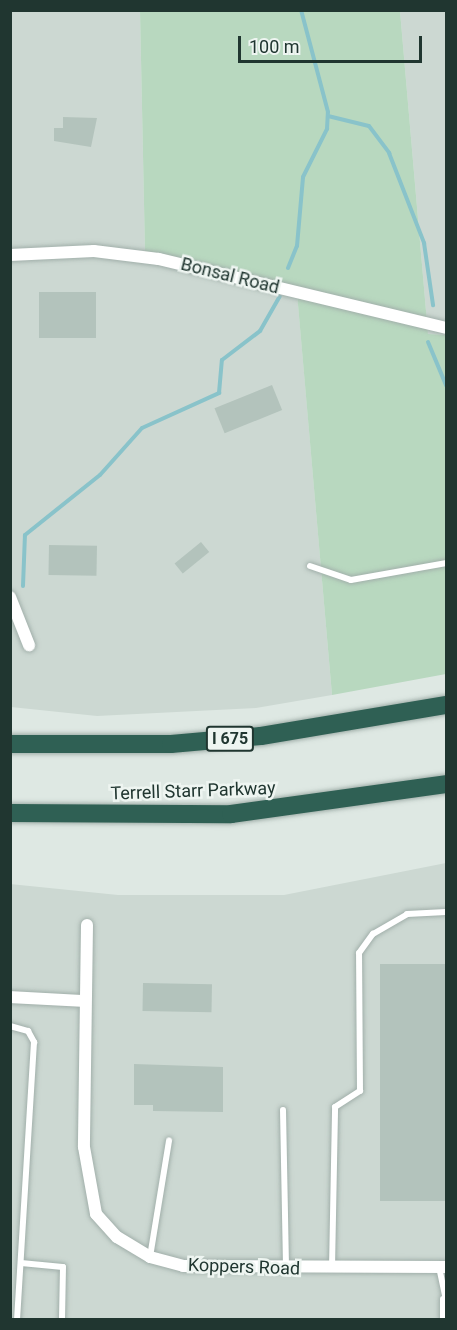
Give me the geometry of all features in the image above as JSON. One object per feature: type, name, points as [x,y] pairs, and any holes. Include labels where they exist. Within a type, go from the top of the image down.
[{"type":"highway","name":"I 675","points":[[10,744],[100,746],[239,738],[447,705]]},
{"type":"highway","name":"Terrell Starr Parkway","points":[[10,813],[231,814],[447,784]]},
{"type":"street","name":"Bonsal Road","points":[[10,255],[94,251],[159,259],[447,328]]},
{"type":"street","points":[[10,597],[29,645]]},
{"type":"street","name":"Koppers Road","points":[[87,925],[84,1147],[96,1214],[117,1237],[150,1257],[183,1266],[286,1269],[443,1267]]},
{"type":"street","points":[[10,997],[85,1001]]},
{"type":"lane","points":[[310,566],[351,580],[447,563]]},
{"type":"lane","points":[[332,1268],[335,1107],[360,1091],[359,953],[373,934],[407,914],[447,912]]},
{"type":"lane","points":[[10,1026],[28,1031],[34,1042],[17,1320]]},
{"type":"lane","points":[[283,1110],[286,1269]]},
{"type":"lane","points":[[150,1257],[169,1141]]},
{"type":"lane","points":[[21,1263],[63,1267],[62,1320]]},
{"type":"lane","points":[[443,1267],[444,1320]]},
{"type":"shaded area","points":[[10,11],[140,11],[145,252],[297,292],[332,695],[256,708],[97,716],[11,707]]},
{"type":"shaded area","points":[[400,11],[446,11],[446,335],[428,334]]},
{"type":"shaded area","points":[[446,863],[446,1319],[11,1319],[10,884],[118,895],[284,895]]},
{"type":"green space","points":[[140,11],[400,11],[428,334],[446,335],[446,674],[332,695],[297,293],[145,252]]},
{"type":"building","points":[[63,117],[97,118],[91,147],[54,141],[54,128],[63,128]]},
{"type":"building","points":[[39,292],[96,292],[96,338],[39,338]]},
{"type":"building","points":[[272,385],[282,410],[225,433],[215,408]]},
{"type":"building","points":[[201,542],[209,552],[183,573],[175,563]]},
{"type":"building","points":[[49,545],[97,546],[96,576],[48,575]]},
{"type":"building","points":[[380,964],[446,964],[446,1201],[380,1201]]},
{"type":"building","points":[[143,983],[212,984],[212,1012],[143,1011]]},
{"type":"building","points":[[134,1064],[223,1067],[223,1112],[153,1111],[153,1105],[134,1105]]},
{"type":"waterway","points":[[288,268],[297,246],[303,177],[327,129],[328,112],[301,10]]},
{"type":"waterway","points":[[328,116],[369,126],[389,153],[424,243],[433,305]]},
{"type":"waterway","points":[[23,586],[25,535],[100,475],[142,428],[219,393],[222,360],[260,331],[280,296]]},
{"type":"waterway","points":[[428,342],[446,385]]}]
